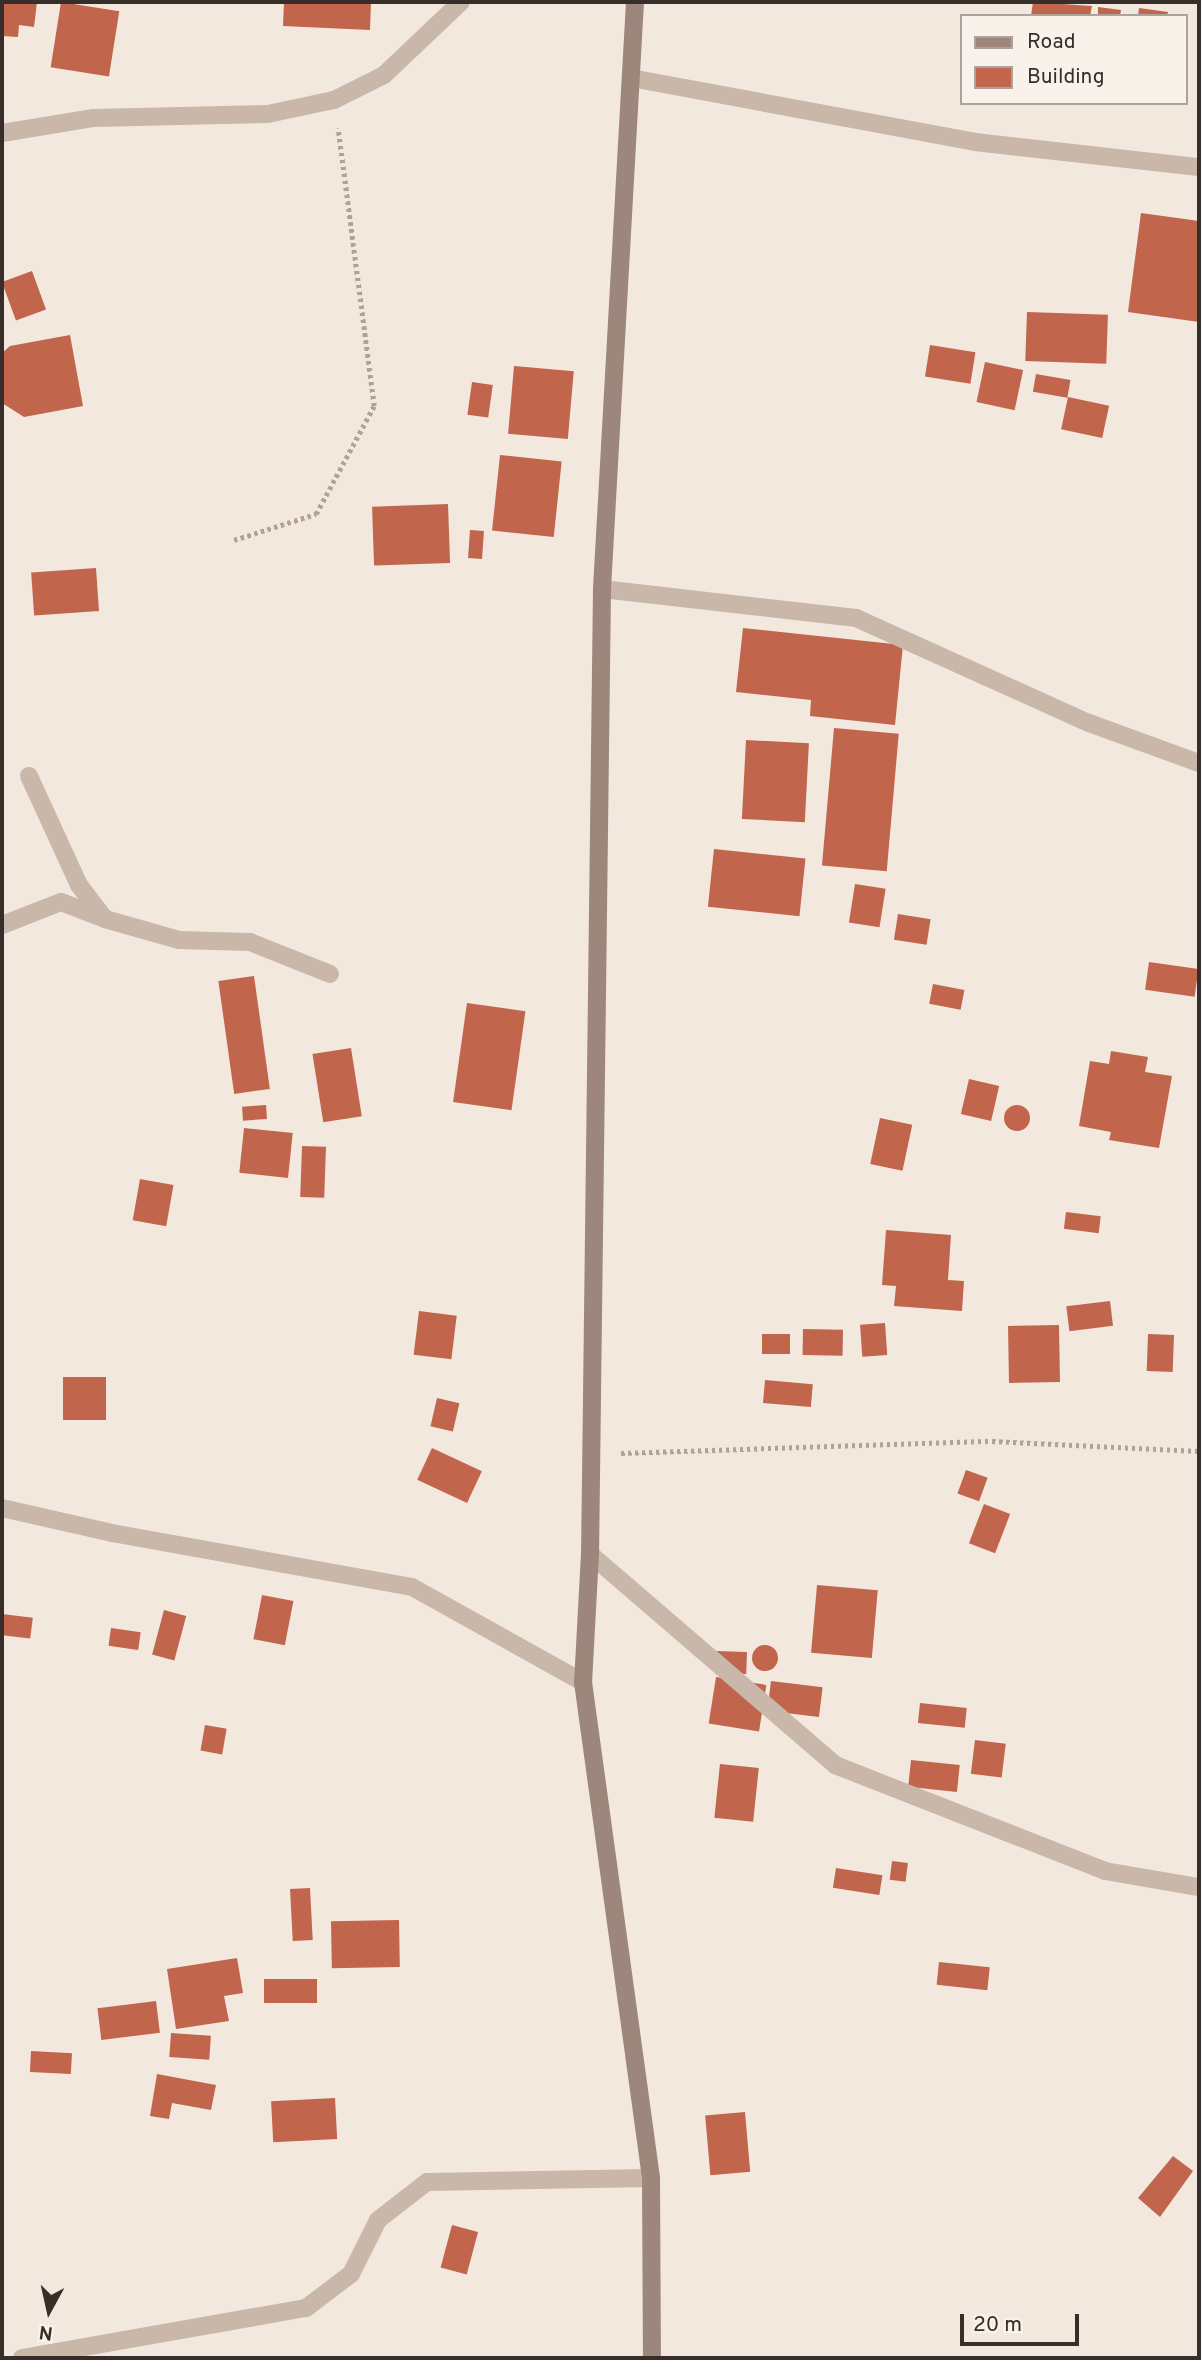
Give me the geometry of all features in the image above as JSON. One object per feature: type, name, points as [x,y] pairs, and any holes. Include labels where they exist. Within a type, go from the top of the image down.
[{"type":"main road","points":[[635,2],[601,589],[588,1454],[590,1554],[583,1682],[651,2178],[652,2358]]},
{"type":"street","points":[[2,133],[94,118],[268,114],[334,100],[384,75],[461,2]]},
{"type":"street","points":[[631,78],[975,142],[1199,167]]},
{"type":"street","points":[[601,589],[856,618],[1089,723],[1199,763]]},
{"type":"street","points":[[29,776],[79,885],[105,919]]},
{"type":"street","points":[[2,925],[61,902],[105,919],[179,940],[250,942],[330,974]]},
{"type":"street","points":[[2,1508],[112,1533],[412,1587],[583,1682]]},
{"type":"street","points":[[590,1554],[835,1765],[1105,1871],[1199,1887]]},
{"type":"street","points":[[22,2358],[306,2308],[351,2274],[378,2220],[427,2182],[651,2178]]},
{"type":"path","points":[[234,540],[316,514],[374,405],[334,100]]},
{"type":"path","points":[[588,1454],[992,1441],[1199,1451]]},
{"type":"building","points":[[2,2],[37,2],[34,27],[19,25],[18,37],[2,36]]},
{"type":"building","points":[[61,2],[119,11],[109,76],[51,67]]},
{"type":"building","points":[[284,2],[371,2],[370,30],[283,26]]},
{"type":"building","points":[[1033,2],[1092,6],[1090,14],[1031,14]]},
{"type":"building","points":[[1098,7],[1121,10],[1120,14],[1098,14]]},
{"type":"building","points":[[1139,8],[1168,12],[1168,14],[1138,14]]},
{"type":"building","points":[[1141,213],[1199,221],[1199,322],[1128,312]]},
{"type":"building","points":[[32,271],[46,310],[16,320],[2,282]]},
{"type":"building","points":[[1027,312],[1108,315],[1106,364],[1025,361]]},
{"type":"building","points":[[70,335],[83,406],[24,417],[2,403],[2,353],[10,346]]},
{"type":"building","points":[[930,345],[975,352],[970,384],[925,377]]},
{"type":"building","points":[[985,362],[1023,370],[1015,410],[976,402]]},
{"type":"building","points":[[514,366],[574,371],[568,439],[508,434]]},
{"type":"building","points":[[1036,374],[1070,380],[1067,398],[1033,392]]},
{"type":"building","points":[[472,382],[493,385],[488,418],[467,415]]},
{"type":"building","points":[[1068,397],[1109,406],[1102,438],[1061,429]]},
{"type":"building","points":[[500,455],[562,461],[554,537],[492,531]]},
{"type":"building","points":[[448,504],[450,563],[374,566],[372,507]]},
{"type":"building","points":[[470,530],[484,531],[482,559],[468,558]]},
{"type":"building","points":[[96,568],[99,611],[34,615],[31,573]]},
{"type":"building","points":[[743,628],[903,645],[895,725],[810,716],[811,700],[736,692]]},
{"type":"building","points":[[834,728],[899,734],[887,871],[822,865]]},
{"type":"building","points":[[746,740],[809,743],[805,822],[742,819]]},
{"type":"building","points":[[714,849],[805,859],[799,916],[708,907]]},
{"type":"building","points":[[855,884],[886,889],[880,927],[849,923]]},
{"type":"building","points":[[898,914],[931,919],[927,945],[894,940]]},
{"type":"building","points":[[1149,962],[1199,969],[1195,997],[1145,990]]},
{"type":"building","points":[[254,976],[270,1089],[234,1094],[218,981]]},
{"type":"building","points":[[933,984],[964,990],[961,1010],[929,1004]]},
{"type":"building","points":[[467,1003],[525,1011],[512,1110],[453,1102]]},
{"type":"building","points":[[351,1048],[362,1116],[323,1122],[312,1054]]},
{"type":"building","points":[[1111,1051],[1148,1057],[1145,1072],[1172,1076],[1159,1148],[1109,1140],[1111,1132],[1079,1126],[1090,1061],[1109,1064]]},
{"type":"building","points":[[969,1079],[999,1086],[991,1121],[961,1114]]},
{"type":"building","points":[[266,1105],[267,1119],[243,1121],[242,1107]]},
{"type":"building","points":[[1017,1105],[1026,1109],[1030,1118],[1026,1127],[1017,1131],[1008,1127],[1004,1118],[1008,1109]]},
{"type":"building","points":[[880,1118],[912,1125],[903,1171],[870,1164]]},
{"type":"building","points":[[244,1128],[293,1133],[288,1178],[239,1173]]},
{"type":"building","points":[[302,1146],[326,1147],[324,1198],[300,1197]]},
{"type":"building","points":[[140,1179],[173,1185],[166,1226],[133,1220]]},
{"type":"building","points":[[1066,1212],[1101,1216],[1099,1233],[1064,1229]]},
{"type":"building","points":[[886,1230],[951,1235],[948,1280],[964,1281],[962,1311],[894,1306],[896,1286],[882,1285]]},
{"type":"building","points":[[1110,1301],[1113,1326],[1069,1331],[1066,1306]]},
{"type":"building","points":[[419,1311],[457,1316],[451,1359],[414,1355]]},
{"type":"building","points":[[885,1323],[887,1355],[862,1357],[860,1325]]},
{"type":"building","points":[[1059,1325],[1060,1382],[1009,1383],[1008,1326]]},
{"type":"building","points":[[803,1329],[843,1330],[843,1356],[803,1355]]},
{"type":"building","points":[[762,1334],[790,1334],[790,1354],[762,1354]]},
{"type":"building","points":[[1148,1334],[1174,1335],[1173,1372],[1147,1371]]},
{"type":"building","points":[[63,1377],[106,1377],[106,1420],[63,1420]]},
{"type":"building","points":[[765,1380],[813,1384],[811,1407],[763,1403]]},
{"type":"building","points":[[437,1398],[459,1403],[453,1431],[430,1426]]},
{"type":"building","points":[[432,1448],[482,1471],[467,1503],[417,1480]]},
{"type":"building","points":[[966,1470],[988,1478],[979,1501],[957,1493]]},
{"type":"building","points":[[984,1504],[1010,1514],[995,1553],[969,1543]]},
{"type":"building","points":[[817,1585],[878,1590],[872,1658],[811,1653]]},
{"type":"building","points":[[262,1595],[293,1601],[285,1645],[253,1639]]},
{"type":"building","points":[[164,1610],[186,1616],[174,1660],[152,1654]]},
{"type":"building","points":[[2,1614],[33,1618],[30,1639],[2,1635]]},
{"type":"building","points":[[111,1628],[141,1632],[138,1650],[108,1646]]},
{"type":"building","points":[[765,1645],[774,1649],[778,1658],[774,1667],[765,1671],[756,1667],[752,1658],[756,1649]]},
{"type":"building","points":[[716,1651],[747,1652],[746,1674],[715,1673]]},
{"type":"building","points":[[716,1677],[766,1685],[759,1731],[709,1723]]},
{"type":"building","points":[[771,1681],[823,1687],[819,1717],[767,1711]]},
{"type":"building","points":[[920,1703],[967,1708],[965,1728],[918,1723]]},
{"type":"building","points":[[205,1725],[227,1729],[222,1754],[200,1751]]},
{"type":"building","points":[[975,1740],[1006,1744],[1002,1778],[971,1774]]},
{"type":"building","points":[[911,1760],[960,1765],[957,1792],[908,1787]]},
{"type":"building","points":[[720,1764],[759,1768],[753,1822],[714,1818]]},
{"type":"building","points":[[892,1861],[908,1863],[906,1882],[890,1880]]},
{"type":"building","points":[[836,1868],[882,1875],[879,1895],[833,1888]]},
{"type":"building","points":[[310,1888],[313,1940],[293,1941],[290,1889]]},
{"type":"building","points":[[399,1920],[400,1967],[332,1968],[331,1921]]},
{"type":"building","points":[[237,1958],[243,1993],[224,1996],[229,2021],[176,2029],[167,1969]]},
{"type":"building","points":[[939,1962],[990,1967],[987,1990],[937,1985]]},
{"type":"building","points":[[264,1979],[317,1979],[317,2003],[264,2003]]},
{"type":"building","points":[[156,2001],[160,2033],[101,2040],[97,2008]]},
{"type":"building","points":[[171,2033],[211,2036],[209,2060],[169,2057]]},
{"type":"building","points":[[31,2051],[72,2053],[71,2074],[30,2072]]},
{"type":"building","points":[[157,2074],[216,2085],[211,2110],[172,2103],[169,2119],[150,2116]]},
{"type":"building","points":[[335,2098],[337,2139],[273,2142],[271,2101]]},
{"type":"building","points":[[745,2112],[750,2172],[710,2175],[705,2115]]},
{"type":"building","points":[[1173,2156],[1193,2171],[1160,2217],[1138,2198]]},
{"type":"building","points":[[452,2225],[478,2232],[467,2274],[441,2268]]}]
